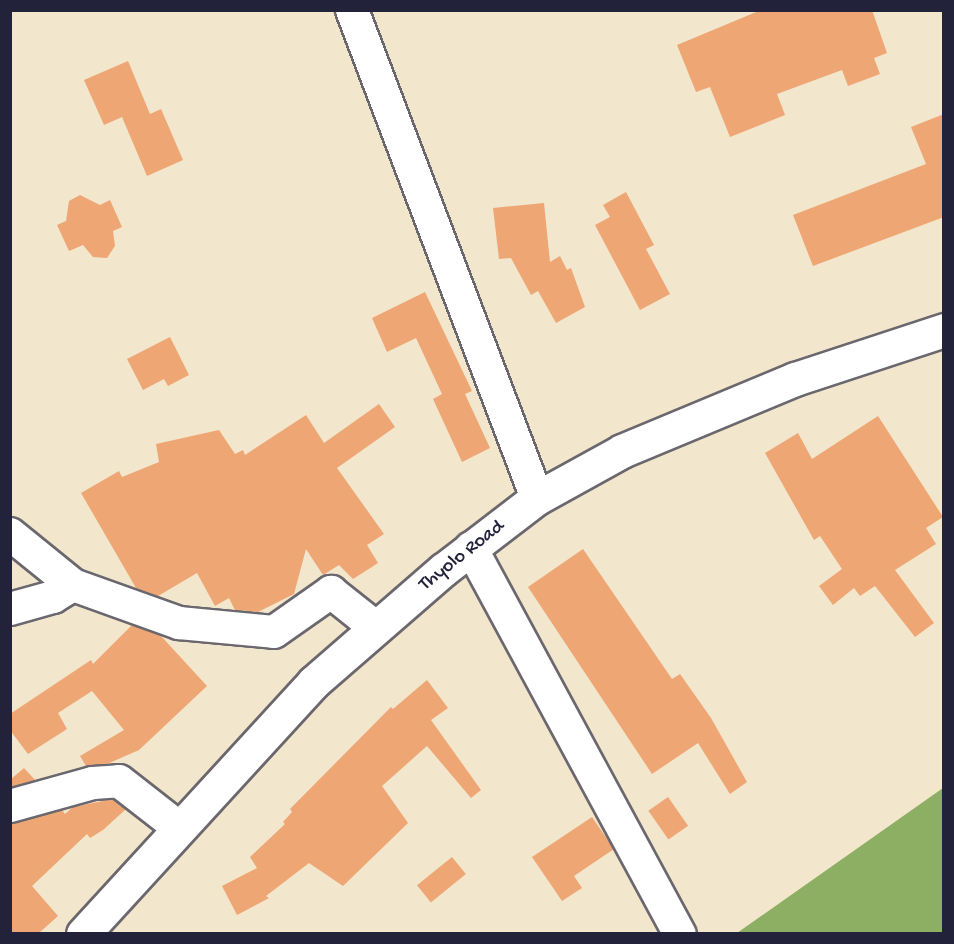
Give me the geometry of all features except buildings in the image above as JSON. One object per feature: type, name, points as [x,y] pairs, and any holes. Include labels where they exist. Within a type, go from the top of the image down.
[{"type":"highway","name":"Thyolo Road","points":[[83,933],[178,827],[314,682],[375,627],[471,548],[537,498],[622,452],[795,379],[944,330]]},
{"type":"street","points":[[352,10],[537,498]]},
{"type":"street","points":[[10,534],[73,585],[179,623],[273,632],[331,591],[375,627]]},
{"type":"street","points":[[471,548],[680,933]]},
{"type":"street","points":[[10,609],[53,597],[73,585]]},
{"type":"street","points":[[10,806],[93,783],[119,781],[178,827]]},
{"type":"green space","points":[[943,788],[943,933],[737,933]]}]
